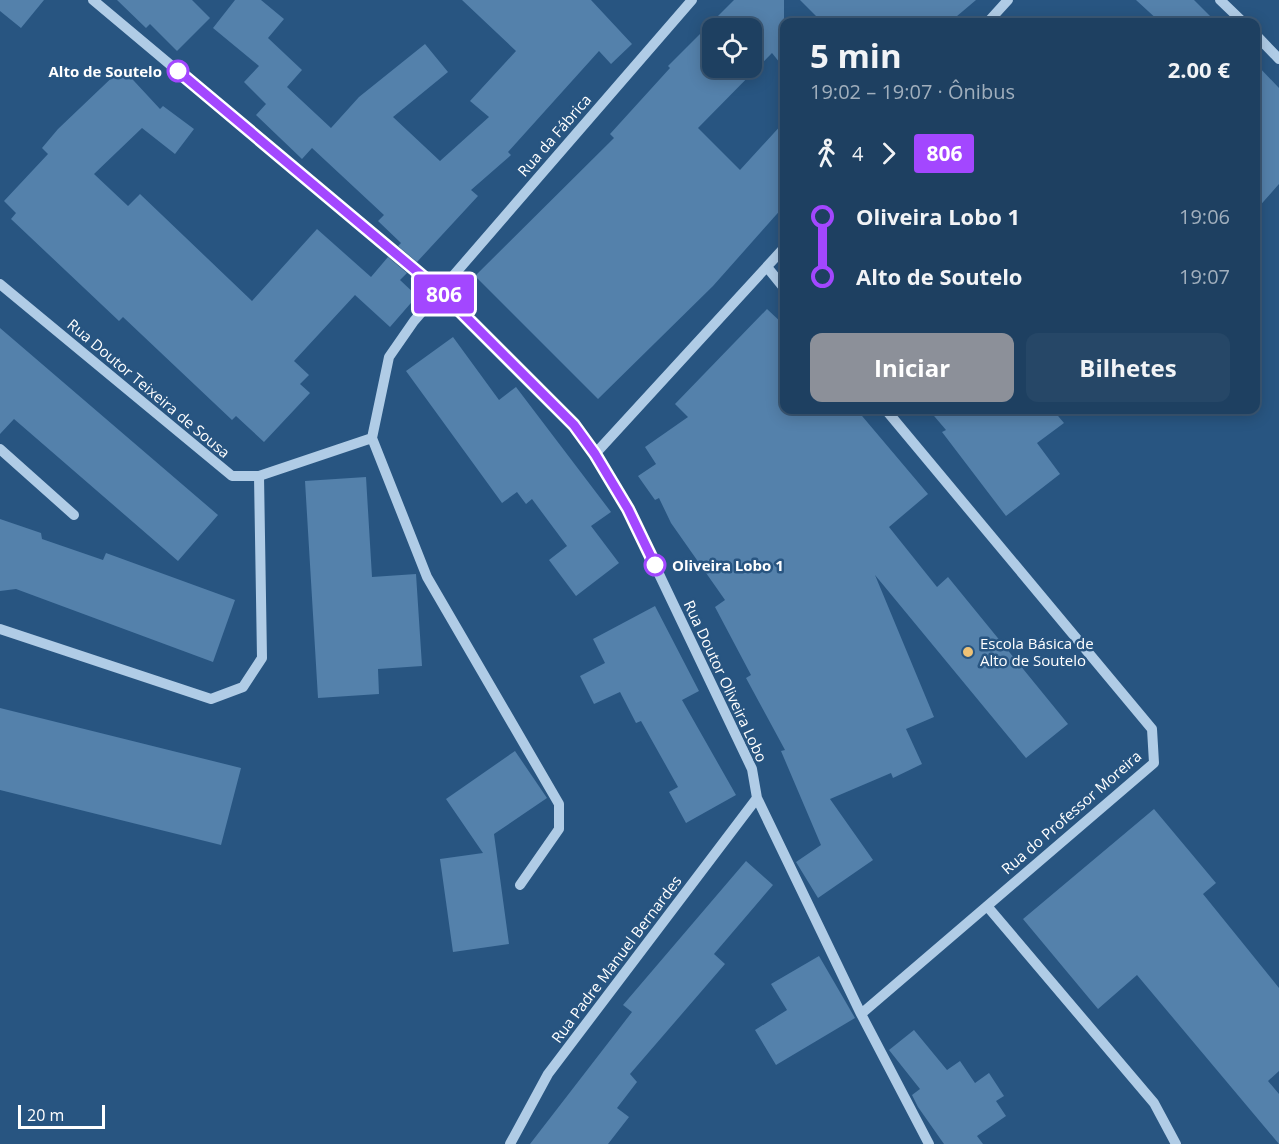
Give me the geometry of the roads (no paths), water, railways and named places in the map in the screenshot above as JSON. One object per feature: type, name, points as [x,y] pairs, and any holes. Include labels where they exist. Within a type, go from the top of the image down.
[{"type":"street","name":"Rua Doutor Oliveira Lobo","points":[[93,0],[439,290],[574,425],[595,454],[628,509],[752,769],[757,798],[861,1014],[929,1144]]},
{"type":"street","name":"Rua da Fábrica","points":[[439,290],[692,0]]},
{"type":"street","points":[[992,18],[1008,0]]},
{"type":"street","points":[[1220,0],[1238,18]]},
{"type":"street","points":[[1260,39],[1279,59]]},
{"type":"street","points":[[595,454],[780,252]]},
{"type":"street","points":[[767,267],[780,283]]},
{"type":"street","name":"Rua Doutor Teixeira de Sousa","points":[[0,284],[232,476],[260,476],[372,438]]},
{"type":"street","points":[[439,290],[389,357],[372,438],[427,577],[560,804],[559,830],[520,885]]},
{"type":"street","name":"Rua do Professor Moreira","points":[[861,1014],[1154,763],[1152,729],[889,414]]},
{"type":"street","points":[[0,449],[74,515]]},
{"type":"street","points":[[0,629],[211,699],[243,687],[262,658],[260,476]]},
{"type":"street","name":"Rua Padre Manuel Bernardes","points":[[510,1144],[548,1074],[757,798]]},
{"type":"street","points":[[987,906],[1154,1103],[1176,1144]]},
{"type":"place","name":"Alto de Soutelo","points":[[178,71]]},
{"type":"place","name":"Oliveira Lobo 1","points":[[655,565]]},
{"type":"place","name":"Escola Básica de Alto de Soutelo","points":[[968,652]]}]
